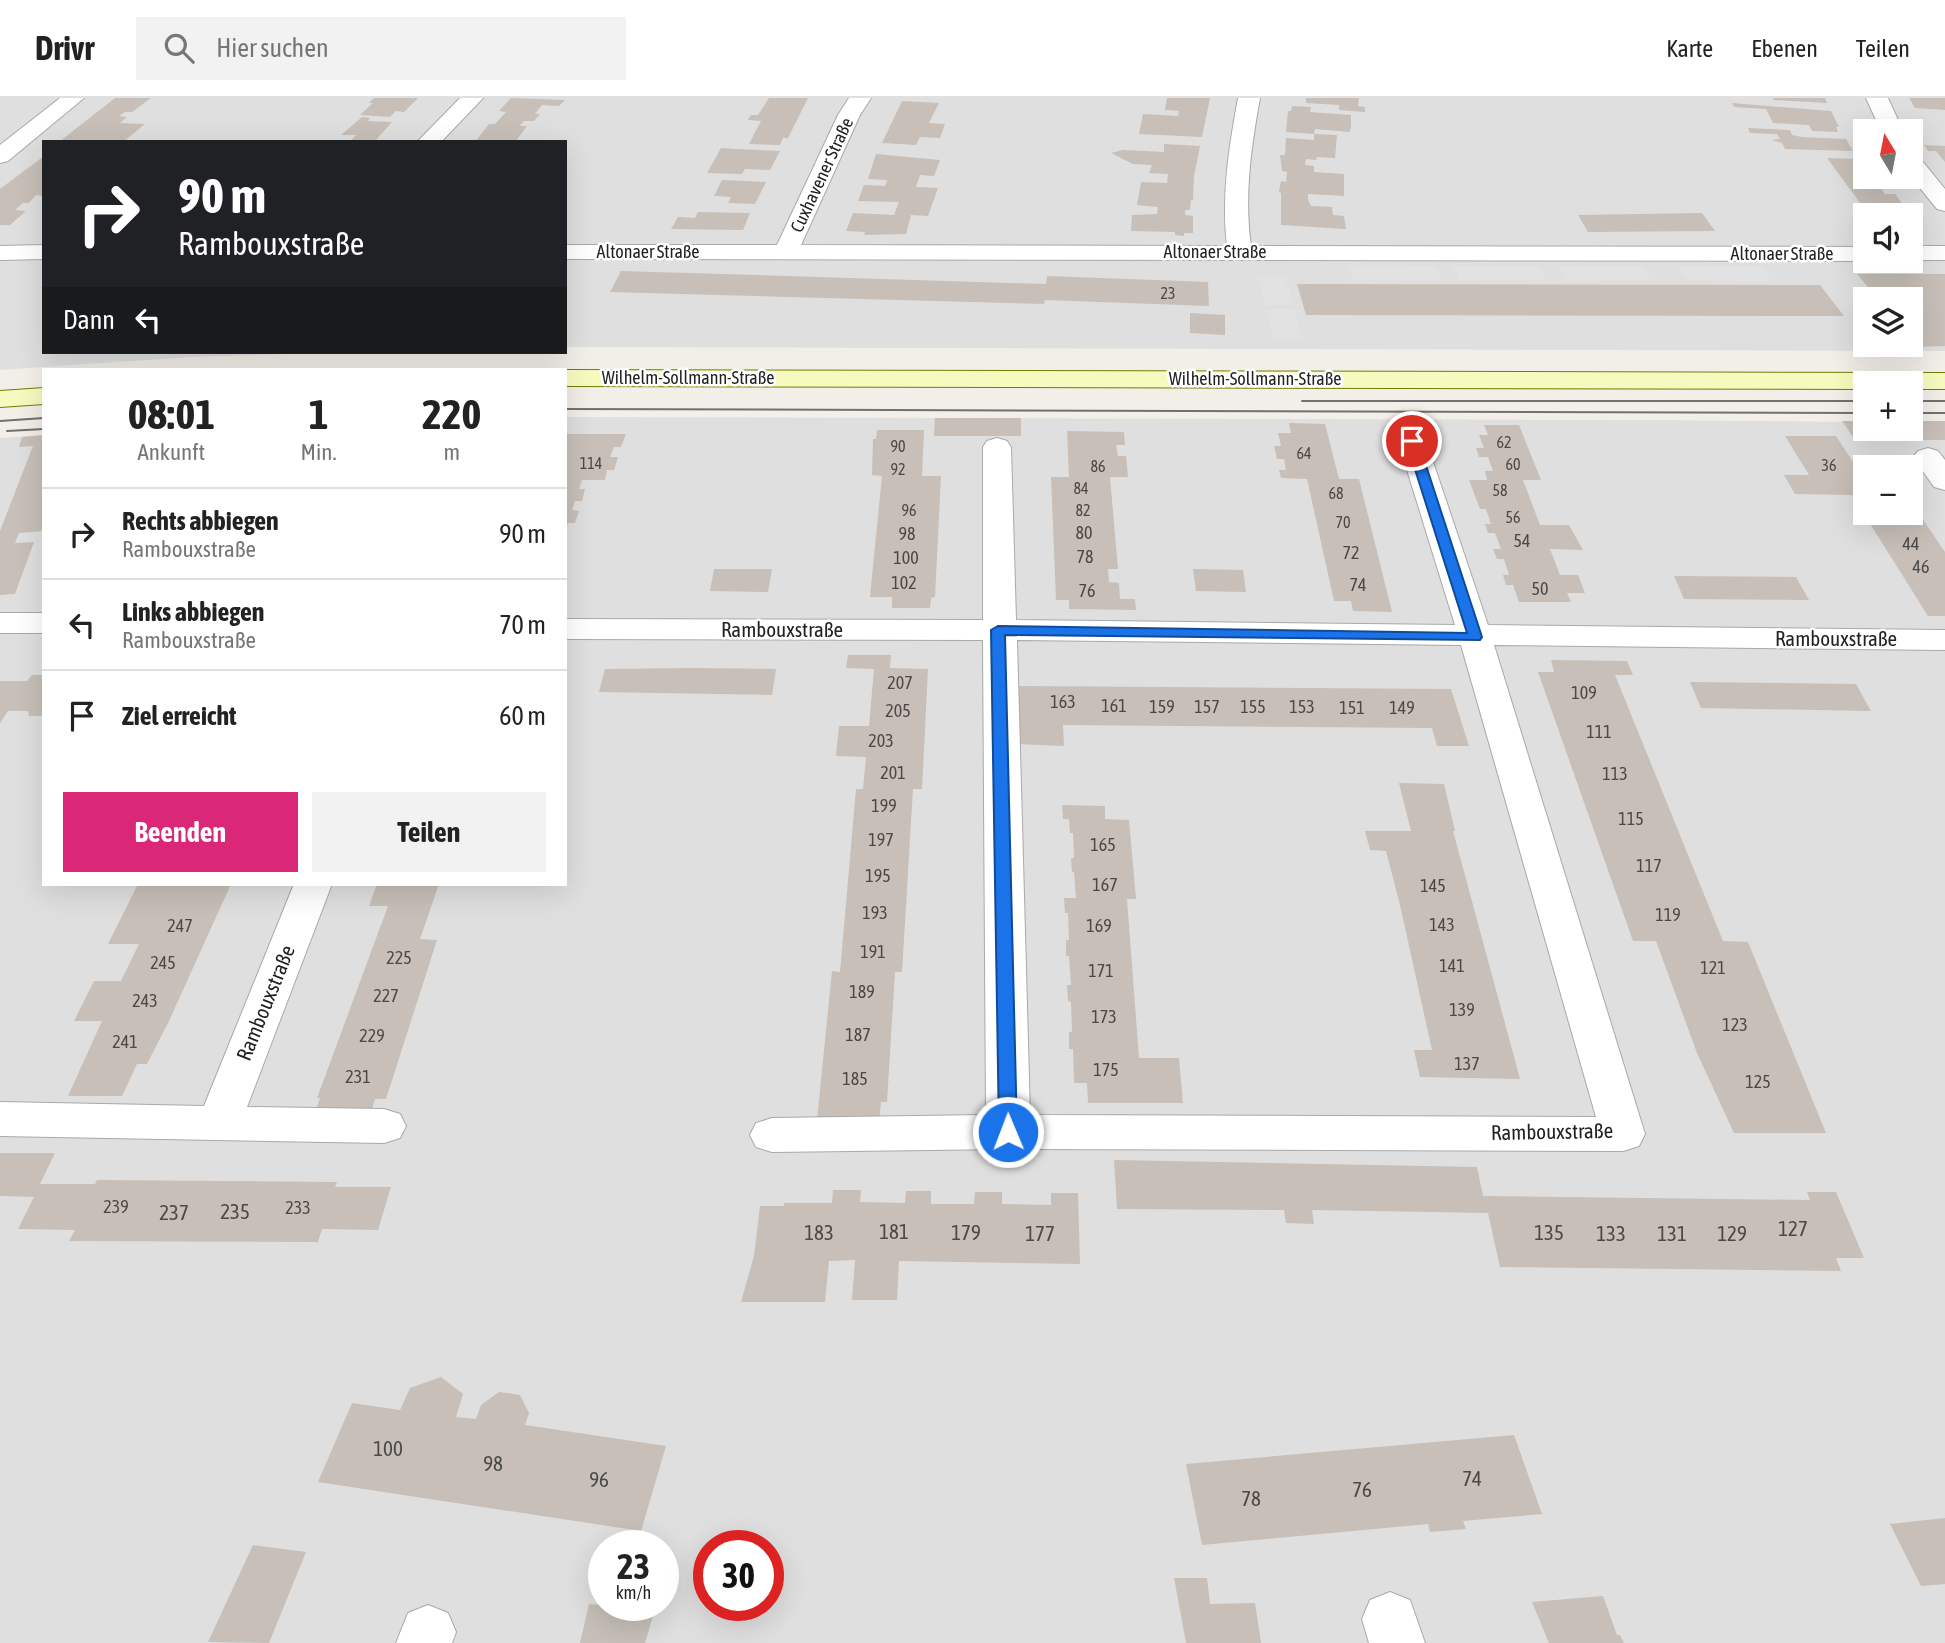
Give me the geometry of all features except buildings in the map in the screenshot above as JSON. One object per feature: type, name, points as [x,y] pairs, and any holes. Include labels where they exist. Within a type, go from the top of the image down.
[{"type":"street","points":[[0,156],[73,98]]},
{"type":"street","points":[[430,140],[472,98]]},
{"type":"street","name":"Cuxhavener Straße","points":[[786,252],[849,115],[860,98]]},
{"type":"street","points":[[1240,252],[1234,216],[1239,151],[1249,98]]},
{"type":"street","points":[[1877,98],[1887,119]]},
{"type":"street","points":[[1927,174],[1945,204]]},
{"type":"street","points":[[0,253],[42,252]]},
{"type":"street","name":"Altonaer Straße","points":[[567,252],[1853,254]]},
{"type":"street","points":[[1923,253],[1945,253]]},
{"type":"street","name":"Wilhelm-Sollmann-Straße","points":[[567,378],[1945,381]]},
{"type":"street","points":[[0,399],[42,396]]},
{"type":"street","name":"Rambouxstraße","points":[[772,1135],[1008,1132],[1623,1134],[1475,637],[1412,441]]},
{"type":"street","points":[[997,447],[1008,1132]]},
{"type":"street","points":[[0,623],[42,623]]},
{"type":"street","name":"Rambouxstraße","points":[[567,629],[998,630],[1945,640]]},
{"type":"street","name":"Rambouxstraße","points":[[219,1122],[312,886]]},
{"type":"street","points":[[0,1119],[384,1126]]},
{"type":"shaded area","points":[[0,98],[1945,98],[1945,351],[1923,351],[1923,287],[1853,287],[1853,351],[567,347],[567,140],[42,140],[42,354],[285,354],[190,357],[0,370]]},
{"type":"shaded area","points":[[1348,265],[1435,266],[1441,280],[1353,280]]},
{"type":"shaded area","points":[[1453,266],[1539,266],[1546,280],[1459,280]]},
{"type":"shaded area","points":[[1558,266],[1643,266],[1651,280],[1566,280]]},
{"type":"shaded area","points":[[1677,266],[1762,266],[1772,281],[1686,280]]},
{"type":"shaded area","points":[[1258,277],[1285,277],[1293,305],[1265,305]]},
{"type":"shaded area","points":[[1266,309],[1294,309],[1303,340],[1274,340]]},
{"type":"shaded area","points":[[567,417],[1853,422],[1853,441],[1923,441],[1923,427],[1945,423],[1945,1643],[0,1643],[0,438],[42,435],[42,886],[567,886]]},
{"type":"tram line","points":[[1302,401],[1853,401]]},
{"type":"tram line","points":[[1923,401],[1945,401]]},
{"type":"tram line","points":[[567,409],[1853,413]]},
{"type":"tram line","points":[[1923,413],[1945,413]]},
{"type":"tram line","points":[[0,421],[42,418]]},
{"type":"tram line","points":[[7,431],[42,429]]},
{"type":"route","points":[[1008,1132],[998,630],[1475,637],[1412,441]]}]
